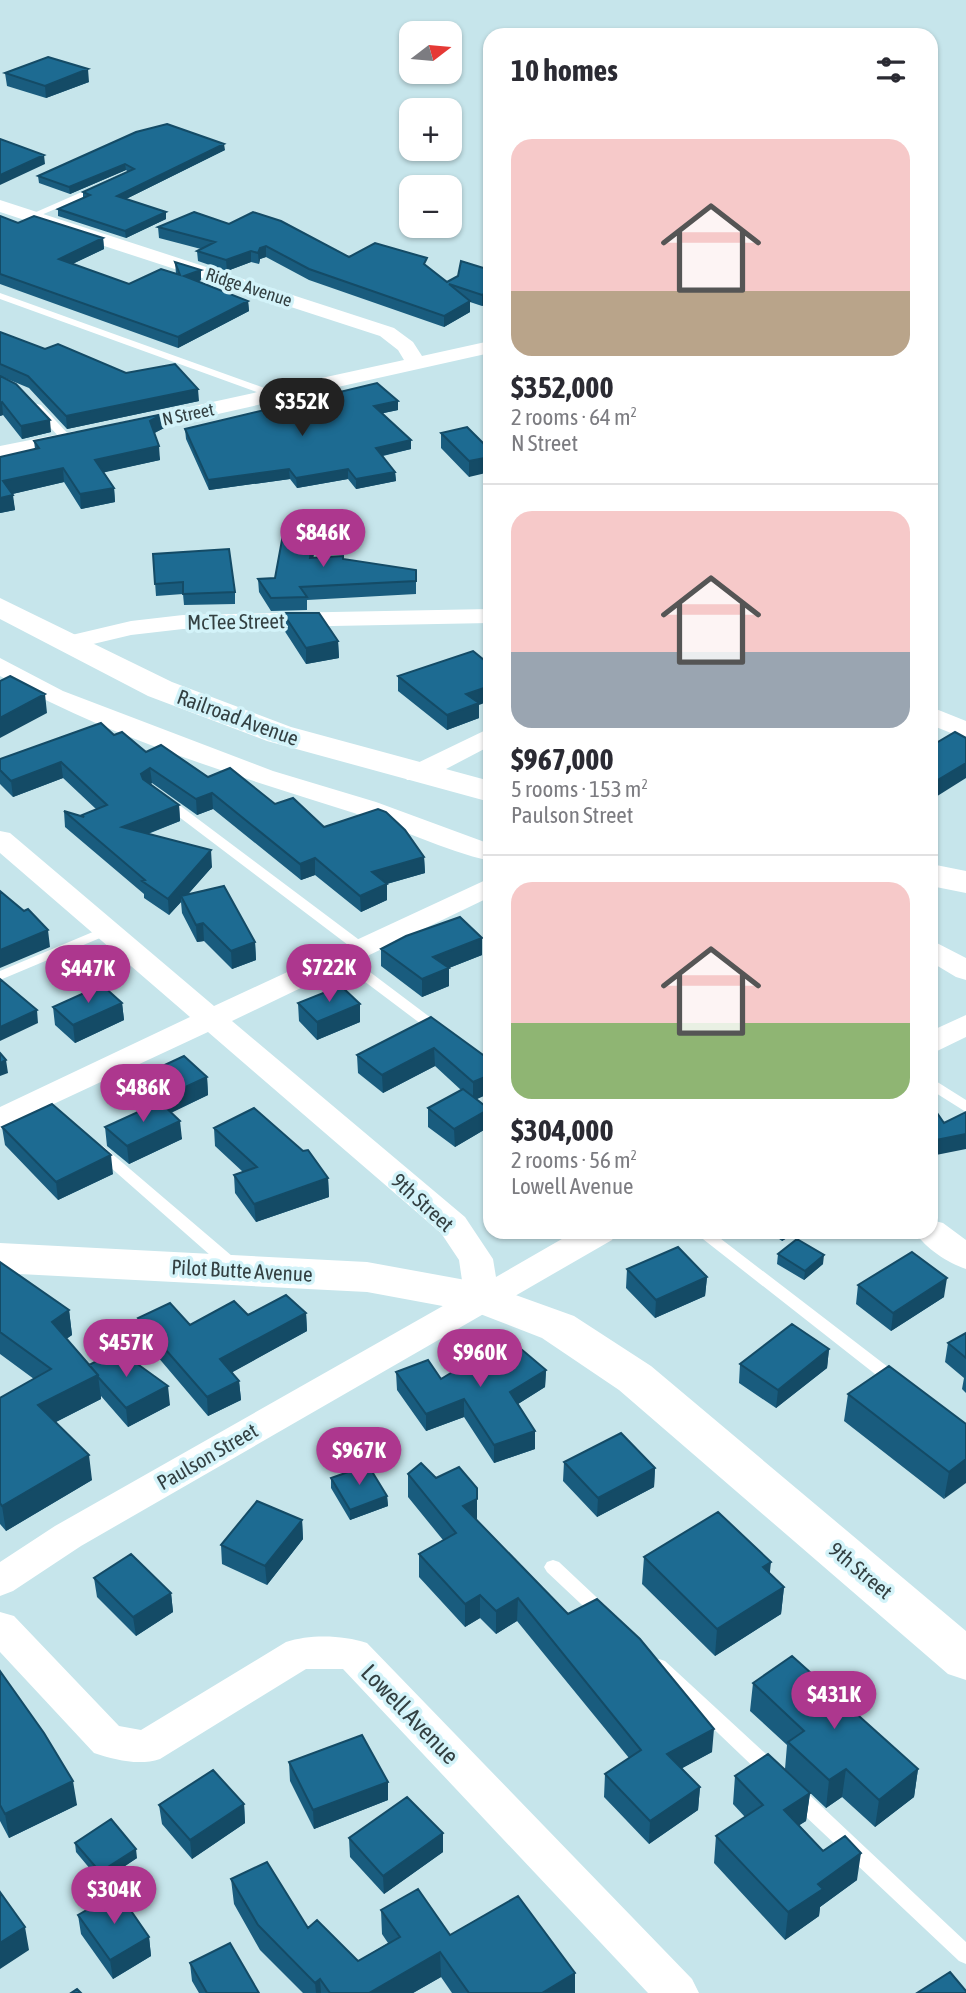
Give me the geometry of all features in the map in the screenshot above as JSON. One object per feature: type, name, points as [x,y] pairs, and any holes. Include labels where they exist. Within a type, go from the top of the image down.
[{"type":"main road","name":"Railroad Avenue","points":[[0,607],[160,689],[279,734],[415,774],[483,790]]},
{"type":"main road","points":[[938,876],[966,882]]},
{"type":"main road","name":"Pilot Butte Avenue","points":[[0,1258],[368,1277],[482,1298]]},
{"type":"main road","name":"9th Street","points":[[482,1298],[558,1327],[635,1378],[966,1660]]},
{"type":"street","name":"Ridge Avenue","points":[[0,206],[387,332],[406,346],[416,362]]},
{"type":"street","points":[[416,362],[483,348]]},
{"type":"street","name":"N Street","points":[[0,453],[277,396],[416,362]]},
{"type":"street","name":"McTee Street","points":[[68,643],[131,628],[183,622],[483,616]]},
{"type":"street","points":[[0,666],[54,696],[264,777],[366,808],[483,850]]},
{"type":"street","points":[[415,774],[483,740]]},
{"type":"street","name":"9th Street","points":[[0,839],[453,1226],[476,1259],[482,1298]]},
{"type":"street","points":[[0,1119],[46,1104],[211,1019],[351,952],[483,898]]},
{"type":"street","points":[[938,953],[966,971]]},
{"type":"street","points":[[938,1040],[966,1024]]},
{"type":"street","points":[[938,1236],[966,1257]]},
{"type":"street","name":"Paulson Street","points":[[0,1581],[68,1536],[587,1239]]},
{"type":"street","name":"Lowell Avenue","points":[[0,1627],[108,1741],[146,1747],[300,1653],[353,1654],[677,1993]]},
{"type":"lane","points":[[31,216],[116,180]]},
{"type":"lane","points":[[0,296],[277,396]]},
{"type":"lane","points":[[32,401],[67,439]]},
{"type":"lane","points":[[151,790],[351,952],[447,1038]]},
{"type":"lane","points":[[0,976],[107,930]]},
{"type":"lane","points":[[938,1088],[966,1107]]},
{"type":"lane","points":[[82,1136],[237,1270]]},
{"type":"lane","points":[[711,1239],[911,1394]]},
{"type":"lane","points":[[554,1567],[614,1623]]},
{"type":"lane","points":[[644,1652],[966,1955]]},
{"type":"building","points":[[48,57],[88,69],[45,86],[5,73]]},
{"type":"building","points":[[167,124],[224,144],[117,196],[166,212],[125,231],[58,209],[90,195],[83,192],[134,169],[125,164],[69,187],[38,176],[136,132]]},
{"type":"building","points":[[0,139],[44,155],[0,175]]},
{"type":"building","points":[[194,212],[229,224],[253,212],[281,221],[349,257],[375,243],[427,258],[424,264],[447,282],[458,276],[461,261],[483,268],[483,294],[449,284],[470,301],[444,316],[309,269],[266,246],[260,248],[258,253],[251,251],[226,260],[197,251],[215,242],[158,227]]},
{"type":"building","points":[[0,216],[18,223],[34,216],[103,238],[59,259],[129,284],[161,269],[180,275],[175,262],[201,270],[184,276],[248,301],[178,337],[0,274]]},
{"type":"building","points":[[0,332],[45,349],[58,344],[126,373],[175,364],[198,389],[66,416],[28,376],[0,364]]},
{"type":"building","points":[[0,376],[16,384],[50,420],[21,426],[2,402],[0,403]]},
{"type":"building","points":[[377,383],[398,401],[374,406],[411,440],[376,448],[395,472],[356,479],[348,469],[296,478],[289,469],[208,480],[185,429]]},
{"type":"building","points":[[163,414],[150,421],[159,446],[95,460],[114,488],[80,494],[63,468],[3,481],[13,495],[0,498],[0,457],[39,448],[34,441]]},
{"type":"building","points":[[467,427],[483,443],[483,458],[469,461],[441,433]]},
{"type":"building","points":[[284,529],[315,530],[310,558],[343,556],[343,559],[416,570],[416,581],[300,587],[307,597],[271,598],[258,579],[275,578]]},
{"type":"building","points":[[229,549],[235,592],[183,594],[183,582],[155,584],[153,554]]},
{"type":"building","points":[[283,613],[319,613],[338,641],[306,648]]},
{"type":"building","points":[[473,651],[483,659],[483,688],[466,694],[479,703],[447,715],[398,676]]},
{"type":"building","points":[[10,676],[45,694],[0,718],[0,681]]},
{"type":"building","points":[[101,723],[114,735],[122,732],[146,752],[161,745],[208,777],[230,768],[275,804],[293,798],[324,827],[378,809],[386,812],[405,830],[424,857],[372,872],[387,884],[360,896],[315,858],[300,864],[212,793],[196,799],[150,768],[141,774],[143,779],[179,805],[122,827],[211,850],[168,899],[142,881],[145,880],[64,811],[84,817],[82,815],[107,805],[61,762],[11,781],[0,770],[0,759]]},
{"type":"building","points":[[955,732],[966,738],[966,763],[938,780],[938,742]]},
{"type":"building","points":[[224,886],[255,942],[231,951],[203,923],[196,925],[181,896]]},
{"type":"building","points":[[0,891],[24,911],[28,909],[48,930],[0,950]]},
{"type":"building","points":[[460,917],[482,938],[433,957],[449,968],[422,979],[381,949],[406,936]]},
{"type":"building","points":[[0,979],[37,1010],[0,1027]]},
{"type":"building","points":[[102,985],[122,1003],[73,1025],[53,1007]]},
{"type":"building","points":[[341,986],[360,1004],[317,1022],[298,1003]]},
{"type":"building","points":[[431,1017],[483,1055],[483,1078],[473,1082],[434,1048],[382,1075],[357,1055]]},
{"type":"building","points":[[184,1056],[207,1077],[151,1103],[128,1082]]},
{"type":"building","points":[[463,1089],[483,1104],[483,1112],[454,1129],[428,1108]]},
{"type":"building","points":[[160,1102],[180,1121],[127,1146],[105,1127]]},
{"type":"building","points":[[52,1104],[111,1155],[56,1182],[2,1127]]},
{"type":"building","points":[[254,1108],[303,1151],[308,1150],[328,1178],[254,1204],[234,1175],[257,1167],[214,1128]]},
{"type":"building","points":[[966,1112],[966,1134],[938,1140],[938,1114],[944,1123]]},
{"type":"building","points":[[797,1239],[824,1255],[805,1271],[778,1254]]},
{"type":"building","points":[[678,1247],[707,1277],[656,1300],[627,1269]]},
{"type":"building","points":[[912,1252],[947,1278],[893,1313],[858,1285]]},
{"type":"building","points":[[0,1262],[69,1310],[52,1322],[98,1375],[38,1405],[89,1455],[2,1506],[0,1398],[51,1369],[0,1332]]},
{"type":"building","points":[[286,1295],[306,1313],[220,1359],[239,1381],[207,1397],[138,1318],[170,1303],[190,1325],[234,1301],[248,1315]]},
{"type":"building","points":[[792,1324],[829,1349],[778,1390],[740,1364]]},
{"type":"building","points":[[966,1333],[966,1358],[948,1343]]},
{"type":"building","points":[[508,1338],[546,1370],[510,1392],[535,1431],[494,1445],[464,1399],[426,1414],[396,1372],[428,1360],[441,1379]]},
{"type":"building","points":[[118,1350],[168,1386],[126,1408],[89,1365]]},
{"type":"building","points":[[889,1366],[966,1424],[966,1459],[949,1472],[848,1394]]},
{"type":"building","points":[[621,1433],[655,1468],[598,1498],[564,1462]]},
{"type":"building","points":[[421,1463],[436,1478],[459,1467],[477,1488],[477,1499],[463,1506],[568,1614],[597,1599],[640,1639],[714,1729],[667,1754],[700,1787],[650,1821],[605,1774],[641,1750],[518,1598],[496,1611],[480,1595],[465,1604],[419,1554],[456,1533],[408,1474]]},
{"type":"building","points":[[368,1465],[387,1496],[350,1510],[331,1478]]},
{"type":"building","points":[[257,1501],[302,1520],[265,1566],[221,1545]]},
{"type":"building","points":[[718,1512],[771,1562],[763,1567],[784,1587],[717,1629],[644,1557]]},
{"type":"building","points":[[131,1554],[171,1593],[133,1617],[94,1578]]},
{"type":"building","points":[[792,1656],[918,1769],[879,1800],[846,1769],[829,1780],[788,1742],[804,1731],[753,1683]]},
{"type":"building","points":[[0,1671],[44,1733],[73,1781],[5,1814],[0,1805]]},
{"type":"building","points":[[362,1735],[388,1782],[313,1810],[289,1762]]},
{"type":"building","points":[[768,1754],[810,1793],[784,1810],[823,1851],[845,1836],[861,1853],[818,1884],[823,1889],[788,1912],[716,1836],[763,1805],[735,1776]]},
{"type":"building","points":[[213,1770],[244,1804],[190,1840],[159,1805]]},
{"type":"building","points":[[407,1797],[443,1833],[383,1876],[349,1838]]},
{"type":"building","points":[[111,1819],[136,1849],[100,1872],[75,1843]]},
{"type":"building","points":[[267,1862],[308,1928],[317,1920],[358,1961],[400,1937],[381,1910],[418,1889],[450,1935],[518,1896],[575,1973],[542,1993],[469,1993],[440,1952],[369,1993],[330,1993],[320,1979],[315,1983],[258,1925],[231,1879]]},
{"type":"building","points":[[0,1892],[25,1927],[0,1943]]},
{"type":"building","points":[[118,1892],[149,1937],[110,1960],[78,1915]]},
{"type":"building","points":[[230,1943],[259,1993],[207,1993],[190,1963]]},
{"type":"building","points":[[950,1972],[966,1993],[917,1993]]}]
